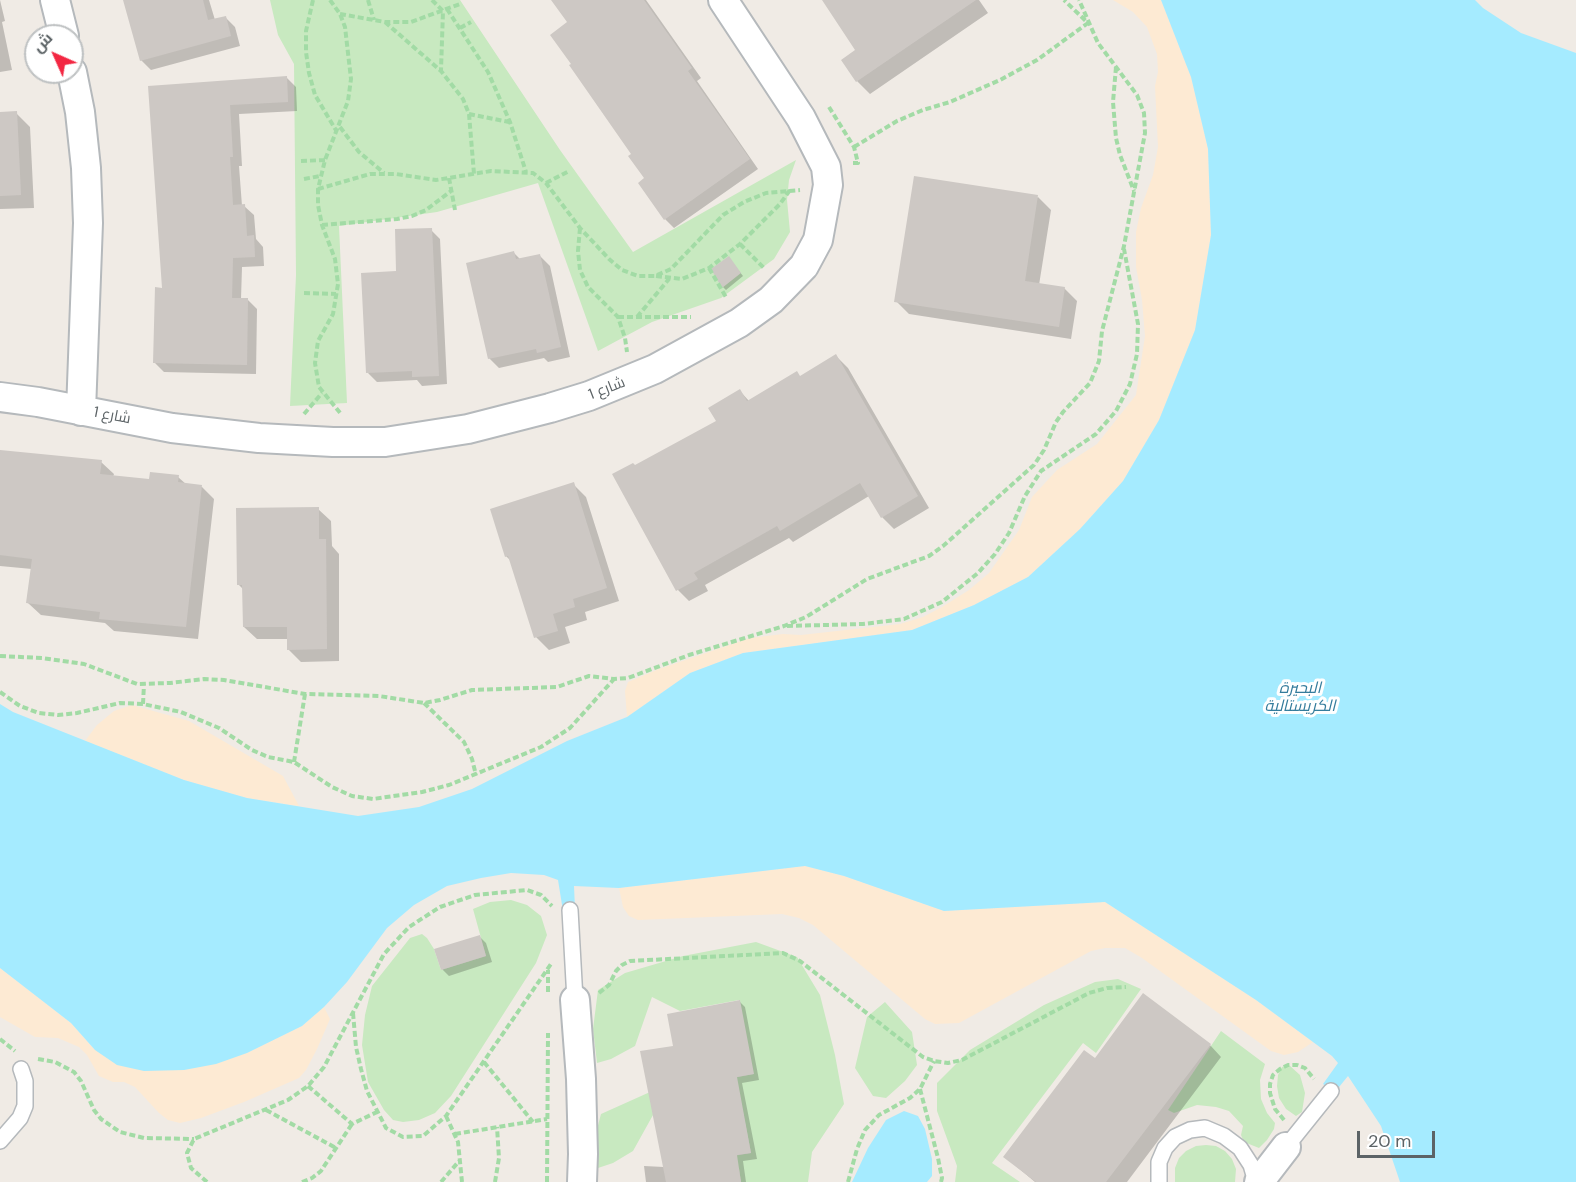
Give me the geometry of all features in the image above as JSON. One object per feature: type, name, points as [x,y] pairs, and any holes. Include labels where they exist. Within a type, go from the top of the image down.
[{"type":"street","points":[[55,0],[61,24]]},
{"type":"street","name":"شارع 1","points":[[0,397],[38,402],[172,428],[259,438],[385,442],[479,427],[550,408],[655,369],[739,323],[771,300],[804,266],[818,240],[828,184],[826,167],[801,118],[723,0]]},
{"type":"street","name":"شارع 1","points":[[74,84],[86,168],[88,224],[81,411]]},
{"type":"street","points":[[561,1001],[581,1090],[582,1182]]},
{"type":"street","points":[[1258,1182],[1293,1139]]},
{"type":"lane","points":[[561,1001],[571,934],[570,910]]},
{"type":"lane","points":[[0,1141],[20,1118],[25,1106],[24,1060]]},
{"type":"lane","points":[[1293,1139],[1331,1091]]},
{"type":"lane","points":[[1159,1182],[1158,1162],[1165,1148],[1175,1137],[1190,1130],[1205,1128],[1224,1136],[1240,1148],[1258,1182]]},
{"type":"path","points":[[313,0],[306,31],[309,73],[318,101],[337,132]]},
{"type":"path","points":[[330,0],[340,14],[348,42],[351,79],[348,101],[325,160],[318,189],[322,225],[335,259],[338,284],[333,314],[318,341],[315,352],[317,380],[322,393],[345,419],[334,419]]},
{"type":"path","points":[[368,0],[374,20]]},
{"type":"path","points":[[432,0],[445,10],[460,28],[488,72],[510,122],[526,172]]},
{"type":"path","points":[[1064,0],[1088,23]]},
{"type":"path","points":[[0,656],[42,658],[84,664],[129,682],[144,684],[204,679],[224,680],[305,694],[379,696],[424,703],[472,690],[557,687],[589,676],[628,678],[688,655],[784,626],[806,617],[867,579],[929,556],[1034,465],[1063,412],[1090,383],[1099,361],[1102,331],[1124,246],[1145,133],[1144,113],[1137,95],[1098,43],[1079,0]]},
{"type":"path","points":[[340,14],[386,22],[411,21],[460,4]]},
{"type":"path","points":[[441,70],[445,10]]},
{"type":"path","points":[[386,22],[441,70],[464,99],[469,114],[474,174]]},
{"type":"path","points":[[460,28],[471,22]]},
{"type":"path","points":[[854,147],[897,121],[950,102],[1000,80],[1037,60],[1088,23]]},
{"type":"path","points":[[1116,67],[1113,102],[1116,138],[1134,191]]},
{"type":"path","points":[[469,114],[510,122]]},
{"type":"path","points":[[339,127],[359,152],[385,173]]},
{"type":"path","points":[[301,161],[325,160]]},
{"type":"path","points":[[318,189],[362,176],[385,173],[436,180],[491,171],[533,173],[546,183],[580,228],[622,270],[638,276],[669,279],[682,279],[710,268],[740,244],[780,204],[790,190]]},
{"type":"path","points":[[546,183],[569,171]]},
{"type":"path","points":[[304,179],[320,176]]},
{"type":"path","points":[[449,178],[454,210]]},
{"type":"path","points":[[655,276],[671,269],[723,214],[744,202],[766,193],[828,184]]},
{"type":"path","points":[[798,190],[799,202]]},
{"type":"path","points":[[322,225],[412,216],[426,210],[451,191]]},
{"type":"path","points":[[580,228],[578,251],[580,270],[588,287],[618,317],[625,338],[632,379]]},
{"type":"path","points":[[784,626],[883,623],[904,619],[942,602],[978,573],[995,554],[1009,533],[1026,496],[1041,471],[1096,434],[1116,411],[1130,384],[1137,354],[1138,324],[1124,246]]},
{"type":"path","points":[[710,268],[739,323]]},
{"type":"path","points":[[637,317],[669,279]]},
{"type":"path","points":[[304,293],[336,294]]},
{"type":"path","points":[[618,317],[699,316]]},
{"type":"path","points":[[311,419],[300,419],[322,393]]},
{"type":"path","points":[[1034,465],[1041,471]]},
{"type":"path","points":[[0,692],[20,706],[39,713],[58,715],[120,703],[143,704],[181,711],[219,728],[252,750],[268,757],[294,762],[332,787],[352,796],[373,799],[422,792],[449,785],[556,738],[570,728],[614,679]]},
{"type":"path","points":[[143,704],[144,684]]},
{"type":"path","points":[[294,762],[305,694]]},
{"type":"path","points":[[424,703],[464,742],[476,775]]},
{"type":"path","points":[[0,1039],[24,1060],[55,1062],[74,1072],[81,1081],[94,1110],[109,1126],[120,1132],[144,1138],[194,1139],[288,1100],[308,1086],[324,1067],[384,954],[409,927],[440,907],[475,895],[527,890],[541,895],[552,906],[554,913]]},
{"type":"path","points":[[353,1012],[356,1047],[367,1091],[386,1128],[403,1137],[423,1136],[446,1116],[571,934]]},
{"type":"path","points":[[548,969],[561,1001],[601,993],[609,985],[616,971],[630,961],[783,954],[800,961],[923,1057],[948,1063],[962,1060],[1089,993],[1107,988],[1126,987]]},
{"type":"path","points":[[547,1182],[548,1027]]},
{"type":"path","points":[[848,1182],[865,1130],[879,1115],[910,1098],[920,1089],[934,1061]]},
{"type":"path","points":[[484,1062],[533,1122]]},
{"type":"path","points":[[1293,1139],[1285,1122],[1275,1109],[1270,1093],[1273,1075],[1288,1065],[1305,1068],[1312,1074],[1316,1083],[1317,1109]]},
{"type":"path","points":[[308,1086],[352,1124]]},
{"type":"path","points":[[920,1089],[938,1158],[941,1182]]},
{"type":"path","points":[[265,1110],[336,1148]]},
{"type":"path","points":[[302,1182],[321,1171],[352,1124],[377,1112]]},
{"type":"path","points":[[446,1116],[454,1134],[462,1182]]},
{"type":"path","points":[[454,1134],[547,1119]]},
{"type":"path","points":[[495,1182],[499,1158],[497,1127]]},
{"type":"path","points":[[194,1139],[188,1153],[190,1168],[207,1182]]},
{"type":"path","points":[[441,1182],[460,1160]]},
{"type":"green space","points":[[270,0],[460,0],[560,150],[633,252],[796,160],[789,180],[787,200],[790,232],[774,259],[721,298],[652,322],[598,351],[538,183],[437,212],[339,226],[347,403],[290,406],[296,275],[294,64],[278,35]]},
{"type":"green space","points":[[511,900],[527,905],[541,916],[547,935],[536,963],[451,1096],[435,1113],[419,1120],[403,1122],[393,1120],[384,1110],[368,1082],[362,1045],[365,1015],[372,986],[410,938],[422,934],[434,949],[441,970],[486,956],[473,909],[490,902]]},
{"type":"green space","points":[[756,942],[797,957],[820,995],[835,1055],[844,1104],[812,1152],[808,1182],[741,1182],[739,1169],[673,1166],[751,1153],[740,1097],[653,1115],[633,1151],[613,1163],[598,1168],[596,1133],[601,1114],[679,1079],[681,1088],[753,1074],[739,1000],[680,1011],[652,997],[635,1046],[611,1059],[597,1063],[593,1029],[598,990],[625,973],[683,956]]},
{"type":"green space","points":[[1118,979],[1141,989],[1096,1053],[1083,1043],[992,1163],[1020,1182],[955,1182],[957,1166],[937,1111],[937,1083],[970,1050],[1044,1005],[1095,982]]},
{"type":"green space","points":[[885,1002],[912,1032],[917,1065],[905,1081],[886,1098],[873,1096],[855,1068],[867,1017]]},
{"type":"green space","points":[[1221,1031],[1265,1064],[1260,1080],[1261,1099],[1267,1113],[1275,1123],[1267,1140],[1259,1148],[1244,1142],[1241,1135],[1243,1126],[1229,1111],[1197,1105],[1174,1113],[1168,1110]]},
{"type":"green space","points":[[1289,1065],[1300,1075],[1305,1093],[1302,1112],[1296,1116],[1286,1109],[1279,1098],[1277,1086],[1278,1075],[1282,1067]]},
{"type":"green space","points":[[1196,1146],[1216,1146],[1232,1159],[1236,1169],[1235,1182],[1175,1182],[1175,1168],[1179,1158]]},
{"type":"sand","points":[[1113,0],[1161,0],[1191,77],[1208,149],[1211,235],[1195,330],[1159,420],[1123,481],[1080,529],[1028,577],[974,605],[912,630],[743,653],[690,673],[627,717],[625,691],[628,682],[659,669],[750,638],[900,624],[923,617],[969,590],[989,573],[1019,530],[1032,497],[1057,470],[1097,444],[1136,395],[1145,336],[1136,267],[1136,232],[1141,208],[1153,175],[1158,147],[1155,86],[1158,72],[1157,54],[1147,27],[1133,12]]},
{"type":"sand","points":[[132,705],[189,721],[283,776],[299,806],[247,798],[184,780],[85,741],[97,725],[114,711]]},
{"type":"sand","points":[[805,866],[844,876],[944,911],[1105,902],[1256,1000],[1313,1042],[1298,1052],[1284,1055],[1271,1051],[1125,948],[1091,951],[959,1023],[935,1024],[925,1019],[813,925],[799,918],[782,914],[638,920],[629,916],[623,907],[619,888]]},
{"type":"sand","points":[[0,968],[71,1023],[95,1050],[247,1053],[302,1026],[324,1007],[330,1019],[306,1070],[299,1078],[244,1102],[180,1123],[168,1120],[159,1113],[135,1087],[99,1076],[87,1055],[79,1047],[58,1038],[35,1037],[0,1017]]},
{"type":"water","name":"البحيرة الكريستالية","points":[[1161,0],[1475,0],[1483,8],[1521,33],[1576,53],[1576,1182],[1400,1182],[1381,1126],[1348,1076],[1335,1092],[1323,1084],[1338,1063],[1332,1056],[1256,1000],[1105,902],[944,911],[844,876],[805,866],[619,888],[574,886],[575,909],[563,911],[558,880],[544,875],[511,873],[481,878],[447,886],[414,905],[387,928],[347,982],[302,1026],[247,1053],[216,1064],[184,1070],[144,1071],[117,1065],[95,1050],[71,1023],[0,968],[0,704],[13,712],[184,780],[247,798],[358,816],[419,807],[472,789],[567,741],[627,717],[690,673],[743,653],[912,630],[974,605],[1028,577],[1080,529],[1123,481],[1159,420],[1195,330],[1211,235],[1208,149],[1191,77]]},
{"type":"water","points":[[904,1111],[918,1116],[925,1129],[932,1159],[932,1176],[927,1182],[852,1182],[868,1148],[886,1120]]},
{"type":"building","points":[[123,0],[203,0],[208,20],[226,16],[231,36],[140,61]]},
{"type":"building","points":[[551,0],[644,0],[692,68],[688,71],[750,159],[664,220],[638,183],[644,178],[628,156],[631,154],[550,35],[567,22]]},
{"type":"building","points":[[822,0],[976,0],[856,82],[841,60],[855,50]]},
{"type":"building","points":[[287,76],[288,102],[230,105],[233,205],[245,204],[247,236],[254,235],[255,257],[233,258],[232,298],[248,298],[247,365],[153,363],[155,287],[162,288],[148,86]]},
{"type":"building","points":[[17,111],[21,195],[0,196],[0,112]]},
{"type":"building","points":[[914,176],[1038,195],[1025,281],[1065,287],[1059,327],[894,302]]},
{"type":"building","points":[[432,228],[439,376],[412,377],[412,371],[366,373],[361,273],[396,271],[395,229]]},
{"type":"building","points":[[514,251],[516,259],[540,254],[561,347],[537,353],[536,349],[488,359],[466,263]]},
{"type":"building","points":[[729,256],[741,273],[722,288],[711,269]]},
{"type":"building","points":[[836,354],[918,496],[881,518],[860,483],[780,531],[777,526],[694,573],[698,579],[676,591],[612,474],[633,463],[635,465],[716,421],[708,408],[740,389],[747,401],[797,371],[800,376]]},
{"type":"building","points":[[0,450],[102,460],[100,474],[149,479],[150,472],[179,475],[178,482],[202,485],[186,627],[99,619],[100,612],[26,603],[32,559],[0,555]]},
{"type":"building","points":[[574,482],[607,588],[573,599],[575,607],[553,614],[558,631],[534,638],[508,556],[505,557],[490,509]]},
{"type":"building","points":[[319,507],[319,539],[326,539],[327,649],[287,650],[287,627],[243,627],[242,585],[237,585],[236,508]]},
{"type":"building","points":[[480,935],[486,956],[441,970],[434,949]]},
{"type":"building","points":[[1143,993],[1211,1044],[1106,1182],[1036,1182],[1003,1157],[1084,1050],[1095,1058]]},
{"type":"building","points":[[740,1000],[754,1074],[737,1077],[751,1153],[737,1155],[741,1182],[666,1182],[640,1051],[673,1046],[667,1014]]}]
